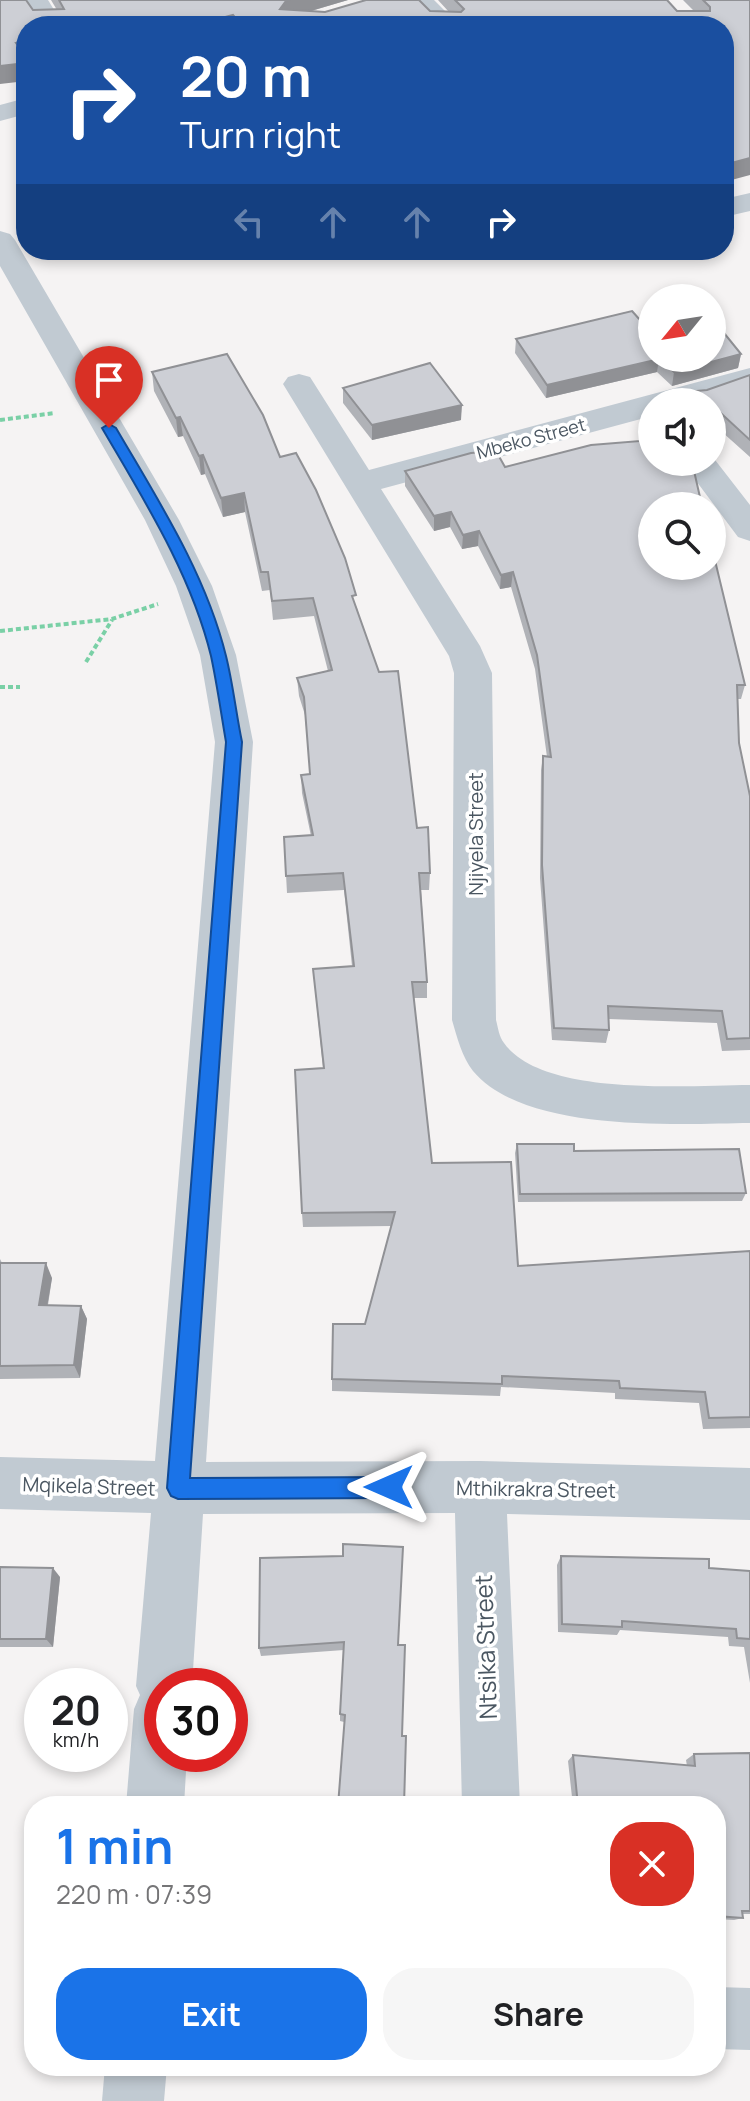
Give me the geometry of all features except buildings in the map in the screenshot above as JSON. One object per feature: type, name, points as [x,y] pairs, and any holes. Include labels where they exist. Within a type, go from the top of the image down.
[{"type":"street","points":[[419,0],[436,16]]},
{"type":"street","points":[[0,240],[162,520],[197,592],[218,655],[234,742],[165,1668]]},
{"type":"street","points":[[715,388],[750,378]]},
{"type":"street","name":"Njiyela Street","points":[[299,384],[467,655],[473,673],[474,1020],[490,1059],[531,1086],[577,1100],[750,1104]]},
{"type":"street","name":"Mbeko Street","points":[[363,483],[638,410]]},
{"type":"street","points":[[710,476],[750,529]]},
{"type":"street","name":"Mqikela Street","points":[[0,1483],[178,1488]]},
{"type":"street","name":"Mthikrakra Street","points":[[178,1488],[480,1487],[750,1494]]},
{"type":"street","name":"Ntsika Street","points":[[480,1487],[491,1796]]},
{"type":"street","points":[[156,1796],[157,1772]]},
{"type":"street","points":[[726,2018],[750,2019]]},
{"type":"street","points":[[133,2101],[135,2076]]},
{"type":"path","points":[[0,420],[96,405]]},
{"type":"path","points":[[0,631],[112,619],[197,592]]},
{"type":"path","points":[[86,662],[112,619]]},
{"type":"path","points":[[0,687],[20,687]]},
{"type":"route","points":[[109,428],[162,520],[194,586],[218,655],[234,742],[178,1488],[389,1487]]}]
